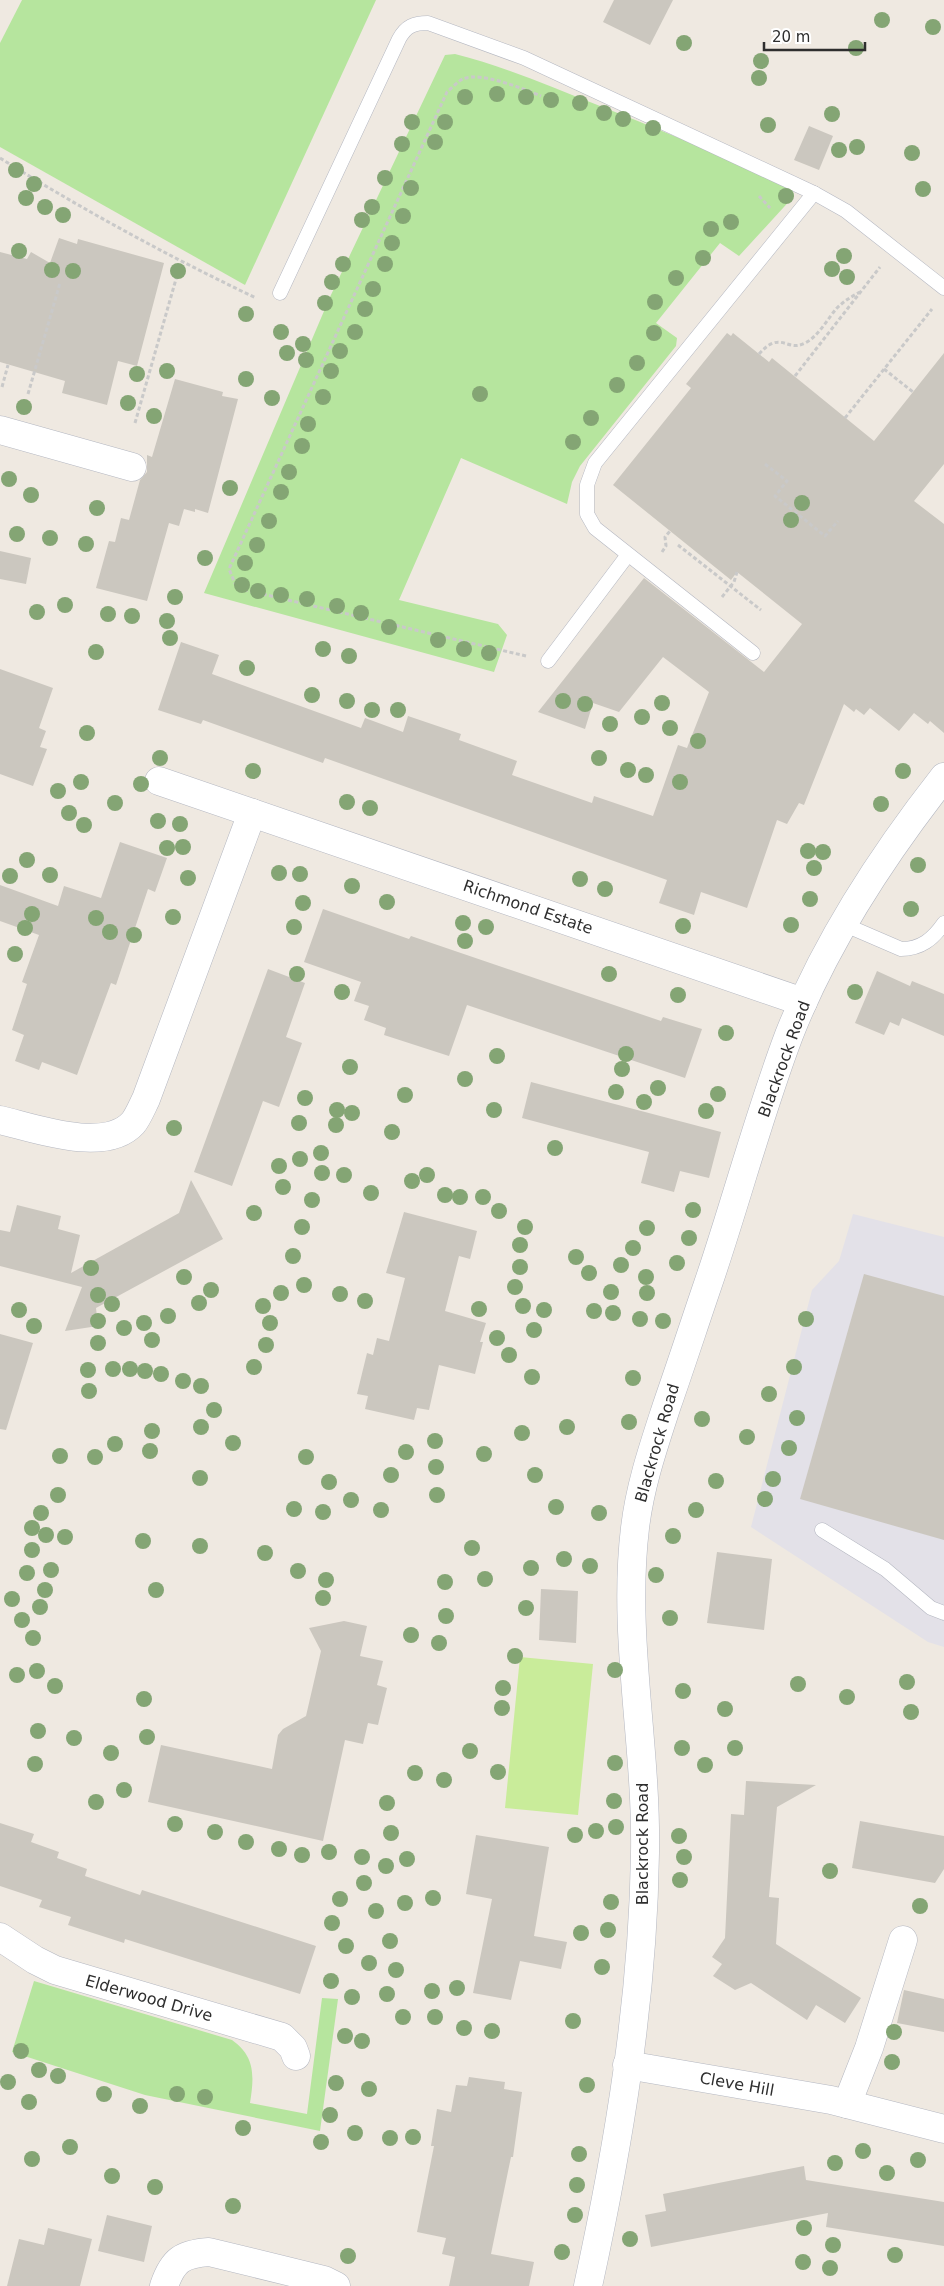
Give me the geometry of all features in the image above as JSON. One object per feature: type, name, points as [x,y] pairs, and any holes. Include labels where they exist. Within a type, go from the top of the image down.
[{"type":"street","points":[[0,430],[132,467]]},
{"type":"street","name":"Blackrock Road","points":[[588,2286],[616,2152],[641,1927],[645,1851],[644,1791],[631,1594],[635,1527],[647,1467],[735,1203],[768,1094],[803,1002],[843,924],[880,863],[944,777]]},
{"type":"street","name":"Richmond Estate","points":[[159,781],[803,1002]]},
{"type":"street","points":[[0,1120],[85,1139],[112,1136],[133,1124],[146,1099],[252,812]]},
{"type":"street","name":"Elderwood Drive","points":[[0,1937],[55,1970],[282,2037],[293,2048],[296,2056]]},
{"type":"street","points":[[848,2104],[869,2048],[903,1940]]},
{"type":"street","name":"Cleve Hill","points":[[627,2065],[848,2104],[944,2129]]},
{"type":"street","points":[[164,2286],[174,2265],[182,2257],[209,2252],[324,2280],[336,2286]]},
{"type":"lane","points":[[280,293],[398,39],[404,29],[417,23],[428,23],[524,58],[814,193],[846,211],[944,288]]},
{"type":"lane","points":[[753,653],[594,528],[586,514],[587,485],[595,463],[814,193]]},
{"type":"lane","points":[[548,661],[628,556]]},
{"type":"lane","points":[[843,924],[901,950],[920,946],[931,938],[944,923]]},
{"type":"lane","points":[[822,1530],[886,1569],[931,1608],[944,1613]]},
{"type":"path","points":[[547,98],[521,88],[479,77],[463,79],[448,92],[229,569],[237,588],[548,661]]},
{"type":"path","points":[[0,158],[76,206],[129,235],[246,293],[274,306],[280,293]]},
{"type":"path","points":[[756,194],[772,210],[785,229]]},
{"type":"path","points":[[794,376],[894,249]]},
{"type":"path","points":[[135,423],[178,272]]},
{"type":"path","points":[[28,394],[60,283]]},
{"type":"path","points":[[759,354],[768,344],[775,342],[782,341],[793,345],[806,343],[838,307],[862,290]]},
{"type":"path","points":[[845,418],[938,302]]},
{"type":"path","points":[[2,387],[8,365]]},
{"type":"path","points":[[884,369],[913,392]]},
{"type":"path","points":[[765,464],[787,481],[775,496],[826,536],[838,521]]},
{"type":"path","points":[[678,545],[761,610]]},
{"type":"shaded area","points":[[853,1214],[944,1237],[944,1647],[928,1642],[751,1527],[812,1290],[839,1261]]},
{"type":"green space","points":[[22,0],[376,0],[245,285],[0,147],[0,43]]},
{"type":"green space","points":[[455,54],[491,64],[526,77],[670,134],[792,188],[794,196],[739,256],[720,243],[656,323],[677,338],[676,346],[580,466],[572,482],[567,504],[461,458],[399,600],[498,624],[507,635],[494,672],[204,593],[330,297],[445,55]]},
{"type":"green space","points":[[520,1657],[593,1664],[578,1815],[505,1808]]},
{"type":"green space","points":[[34,1981],[232,2040],[245,2053],[252,2068],[250,2103],[307,2114],[322,1998],[338,1999],[320,2131],[145,2095],[12,2052]]},
{"type":"building","points":[[614,0],[673,0],[650,45],[603,22]]},
{"type":"building","points":[[809,126],[833,136],[819,170],[794,160]]},
{"type":"building","points":[[59,238],[77,244],[78,239],[164,263],[137,366],[118,361],[107,405],[62,393],[65,381],[0,362],[0,252],[27,259],[31,252],[50,263]]},
{"type":"building","points":[[727,333],[731,336],[733,333],[769,362],[772,358],[874,441],[944,353],[944,464],[914,501],[944,524],[944,733],[930,721],[928,724],[914,713],[899,731],[870,708],[864,715],[856,709],[854,712],[844,704],[804,805],[799,803],[787,824],[777,820],[747,908],[701,892],[694,915],[659,903],[667,880],[325,758],[323,763],[203,720],[201,724],[158,710],[181,642],[219,655],[212,674],[361,728],[365,718],[403,732],[408,716],[461,734],[459,740],[517,761],[512,775],[592,803],[594,796],[653,816],[678,745],[687,748],[709,692],[663,657],[619,712],[593,703],[585,729],[538,712],[644,578],[764,672],[802,624],[737,572],[731,580],[613,485],[691,388],[686,384]]},
{"type":"building","points":[[175,379],[223,392],[222,396],[238,399],[208,513],[195,509],[195,512],[184,509],[179,526],[169,523],[147,601],[96,588],[109,541],[115,542],[121,518],[129,520],[140,480],[147,472],[147,455],[152,457]]},
{"type":"building","points":[[0,551],[31,558],[26,584],[0,579]]},
{"type":"building","points":[[0,669],[53,688],[39,728],[46,731],[40,747],[47,749],[33,786],[0,774]]},
{"type":"building","points":[[120,842],[167,858],[155,892],[148,889],[116,985],[111,983],[77,1075],[42,1062],[39,1070],[15,1061],[24,1035],[12,1030],[27,984],[22,982],[39,935],[0,921],[0,885],[58,906],[64,886],[101,898]]},
{"type":"building","points":[[323,909],[409,939],[411,936],[661,1021],[663,1017],[702,1029],[685,1078],[467,1005],[449,1056],[384,1035],[386,1028],[364,1020],[369,1006],[354,1001],[361,982],[304,962]]},
{"type":"building","points":[[268,969],[305,983],[286,1037],[302,1043],[279,1107],[263,1101],[232,1186],[194,1172]]},
{"type":"building","points":[[877,971],[910,986],[912,981],[944,994],[944,1036],[902,1018],[899,1026],[890,1022],[884,1035],[855,1023]]},
{"type":"building","points":[[531,1082],[721,1132],[709,1178],[680,1171],[674,1192],[641,1183],[649,1152],[522,1118]]},
{"type":"building","points":[[191,1180],[223,1239],[96,1308],[98,1326],[65,1331],[82,1287],[0,1266],[0,1230],[10,1232],[17,1205],[61,1216],[58,1229],[80,1235],[71,1273],[179,1213]]},
{"type":"building","points":[[404,1212],[477,1231],[470,1259],[459,1256],[445,1311],[486,1323],[480,1342],[483,1342],[475,1374],[439,1365],[429,1410],[417,1408],[414,1420],[365,1409],[368,1396],[357,1394],[367,1353],[373,1355],[377,1338],[389,1341],[405,1278],[386,1273]]},
{"type":"building","points":[[864,1274],[944,1296],[944,1540],[800,1499]]},
{"type":"building","points":[[0,1334],[33,1343],[6,1430],[0,1429]]},
{"type":"building","points":[[717,1552],[772,1559],[764,1630],[707,1623]]},
{"type":"building","points":[[541,1589],[578,1591],[576,1643],[539,1640]]},
{"type":"building","points":[[344,1621],[367,1626],[360,1656],[383,1661],[377,1685],[387,1688],[378,1725],[368,1723],[363,1744],[345,1740],[323,1841],[148,1802],[161,1745],[272,1769],[278,1735],[283,1729],[306,1716],[321,1651],[309,1628]]},
{"type":"building","points":[[746,1781],[816,1785],[777,1807],[769,1897],[779,1898],[776,1944],[861,1998],[845,2023],[816,2005],[807,2020],[751,1983],[735,1990],[713,1976],[722,1964],[712,1957],[725,1938],[731,1814],[744,1815]]},
{"type":"building","points":[[860,1821],[944,1836],[944,1869],[935,1883],[852,1868]]},
{"type":"building","points":[[0,1823],[34,1834],[31,1842],[59,1852],[57,1858],[87,1869],[85,1876],[140,1895],[142,1890],[316,1946],[300,1994],[125,1939],[124,1943],[68,1925],[71,1917],[39,1907],[42,1900],[0,1886]]},
{"type":"building","points":[[476,1835],[549,1847],[534,1936],[567,1942],[561,1969],[520,1961],[511,2000],[473,1993],[492,1899],[466,1894]]},
{"type":"building","points":[[904,1990],[944,1999],[944,2032],[897,2023]]},
{"type":"building","points":[[469,2077],[505,2082],[504,2089],[522,2092],[513,2157],[511,2157],[491,2254],[534,2262],[529,2286],[449,2286],[455,2257],[442,2254],[446,2238],[417,2232],[434,2146],[431,2146],[437,2109],[451,2112],[456,2085],[467,2086]]},
{"type":"building","points":[[804,2166],[806,2180],[944,2202],[944,2246],[826,2227],[828,2213],[651,2247],[645,2215],[666,2211],[663,2194]]},
{"type":"building","points":[[107,2215],[152,2226],[144,2262],[98,2251]]},
{"type":"building","points":[[48,2228],[92,2239],[80,2286],[7,2286],[19,2239],[44,2245]]}]
